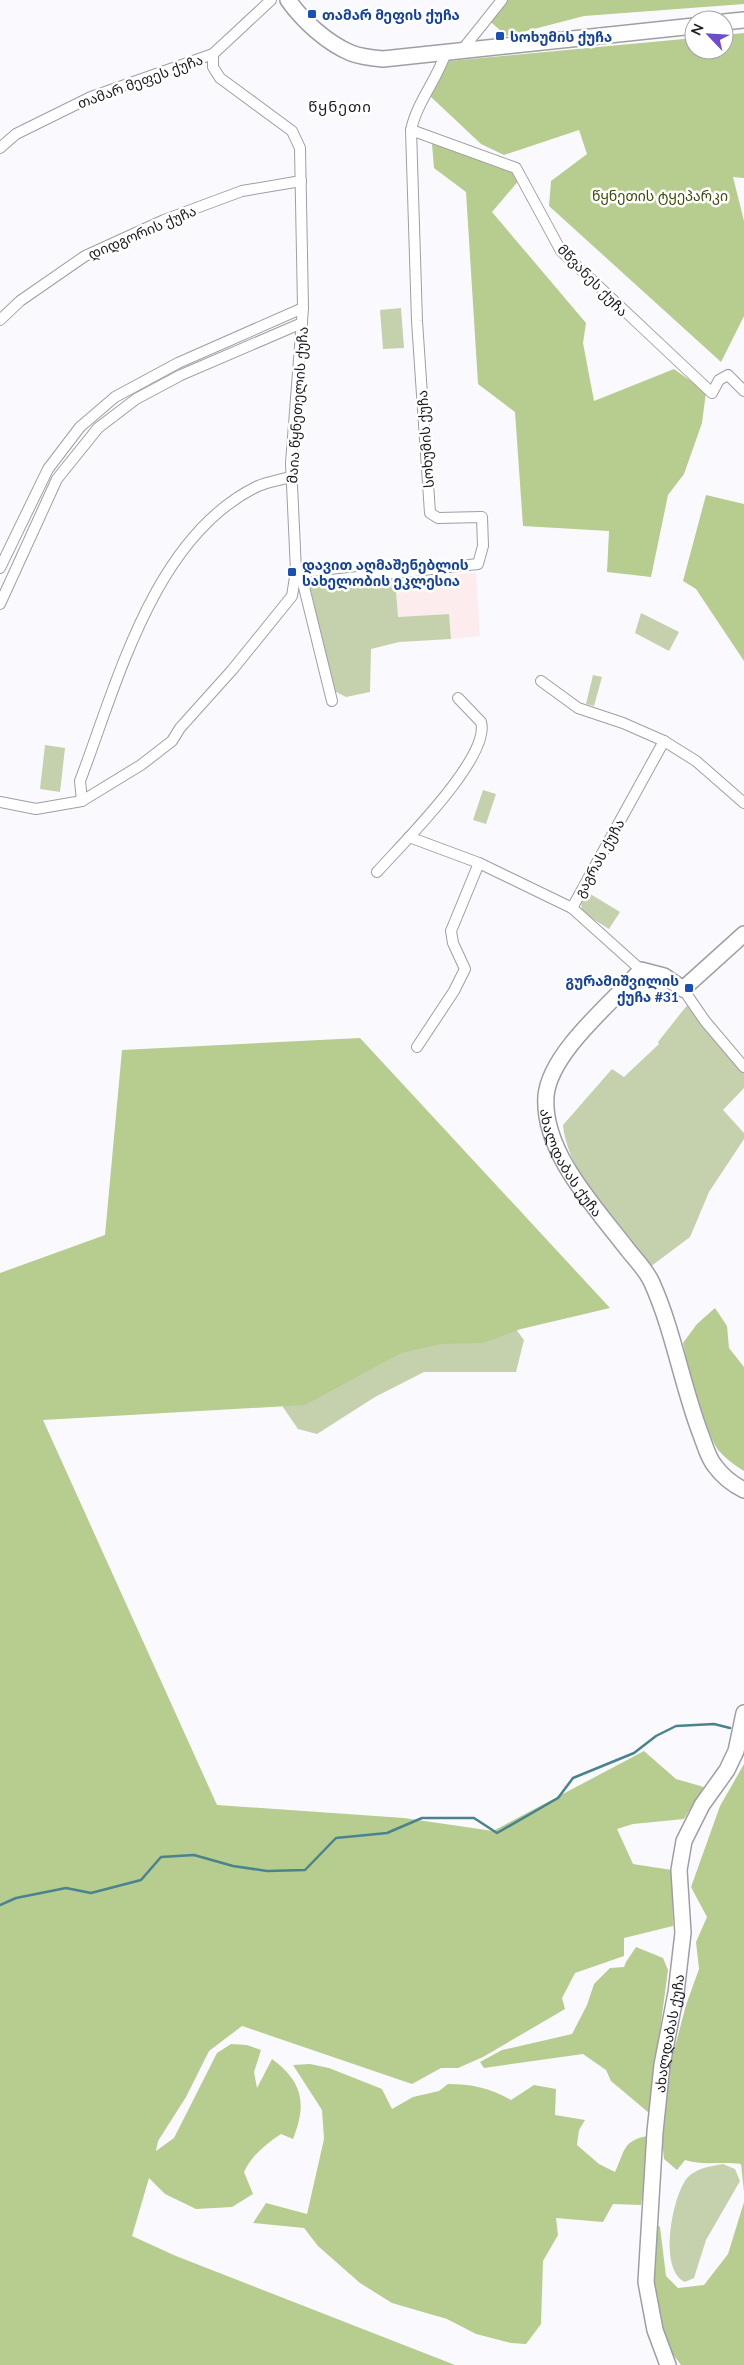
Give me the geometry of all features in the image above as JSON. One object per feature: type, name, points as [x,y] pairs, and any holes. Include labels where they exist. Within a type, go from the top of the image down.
[{"type":"street","name":"თამარ მეფეს ქუჩა","points":[[0,148],[16,134],[91,97],[213,54],[271,0]]},
{"type":"street","points":[[288,0],[297,13],[351,53],[383,59],[684,27]]},
{"type":"street","points":[[462,50],[502,0]]},
{"type":"street","name":"სოხუმის ქუჩა","points":[[303,583],[478,564],[483,546],[482,517],[438,518],[430,514],[417,321],[410,130],[414,115],[437,75],[446,52]]},
{"type":"street","name":"მაია წყნეთელის ქუჩა","points":[[0,802],[36,809],[82,801],[141,765],[172,741],[180,728],[233,669],[292,596],[296,571],[290,477],[302,323],[300,148],[292,131],[220,78],[213,67],[213,54]]},
{"type":"street","name":"მწვანეს ქუჩა","points":[[410,130],[516,168],[561,251],[712,393],[719,380],[728,375],[744,391]]},
{"type":"street","name":"დიდგორის ქუჩა","points":[[0,320],[20,301],[84,256],[164,220],[242,191],[301,181]]},
{"type":"street","points":[[0,568],[48,469],[80,427],[115,397],[178,363],[302,308]]},
{"type":"street","points":[[0,604],[57,479],[98,428],[136,398],[302,323]]},
{"type":"street","points":[[242,335],[247,347]]},
{"type":"street","points":[[213,348],[217,360]]},
{"type":"street","points":[[82,801],[80,781],[138,628],[167,571],[194,533],[221,508],[258,486],[290,477]]},
{"type":"street","points":[[38,488],[50,494]]},
{"type":"street","points":[[296,571],[303,583],[332,701]]},
{"type":"street","points":[[541,681],[578,708],[623,723],[664,741],[696,761],[744,803]]},
{"type":"street","points":[[376,872],[453,787],[480,744],[481,722],[458,698]]},
{"type":"street","name":"გაგრას ქუჩა","points":[[409,836],[479,863],[572,908],[664,741]]},
{"type":"street","points":[[417,1047],[454,992],[465,969],[453,943],[451,931],[479,863]]},
{"type":"street","points":[[572,908],[641,970],[664,976],[683,989],[705,1021],[744,1067]]},
{"type":"street","points":[[683,989],[744,934]]},
{"type":"street","name":"ახალდაბას ქუჩა","points":[[641,970],[574,1041],[561,1059],[547,1093],[547,1119],[564,1162],[573,1178],[652,1281],[669,1328],[693,1413],[713,1464],[723,1477],[744,1490]]},
{"type":"street","name":"ახალდაბას ქუჩა","points":[[668,2365],[655,2330],[646,2282],[655,2132],[662,2065],[676,1993],[683,1933],[679,1870],[684,1841],[702,1806],[727,1770],[736,1751],[744,1713]]},
{"type":"shaded area","points":[[476,573],[480,636],[451,639],[449,614],[398,617],[395,578]]},
{"type":"green space","points":[[506,0],[744,0],[744,4],[584,16],[507,36],[487,19]]},
{"type":"green space","name":"წყნეთის ტყეპარკი","points":[[744,33],[744,178],[733,177],[744,221],[744,316],[721,362],[549,206],[551,181],[587,154],[579,130],[504,155],[481,144],[430,96],[449,61],[684,39],[684,60],[734,60],[734,34]]},
{"type":"green space","points":[[432,144],[511,168],[520,179],[492,212],[586,323],[583,343],[594,401],[674,369],[706,392],[702,423],[684,474],[668,495],[651,577],[607,572],[609,531],[523,526],[515,412],[478,384],[466,192],[434,168]]},
{"type":"green space","points":[[401,308],[404,348],[383,349],[380,310]]},
{"type":"green space","points":[[706,495],[744,504],[744,661],[696,589],[683,581]]},
{"type":"green space","points":[[395,578],[398,617],[449,614],[451,639],[399,642],[371,649],[370,692],[346,697],[334,691],[310,587]]},
{"type":"green space","points":[[641,613],[679,632],[669,651],[635,633]]},
{"type":"green space","points":[[593,675],[602,677],[594,706],[586,704]]},
{"type":"green space","points":[[45,745],[65,748],[60,792],[40,789]]},
{"type":"green space","points":[[483,790],[496,794],[486,824],[473,820]]},
{"type":"green space","points":[[587,892],[620,912],[609,929],[582,912],[581,902]]},
{"type":"green space","points":[[688,1004],[744,1070],[744,1088],[723,1110],[744,1133],[744,1139],[709,1192],[690,1237],[650,1267],[597,1200],[585,1181],[574,1162],[563,1125],[612,1069],[624,1077],[659,1044],[658,1042]]},
{"type":"green space","points":[[360,1038],[610,1308],[521,1329],[483,1343],[441,1344],[401,1353],[305,1405],[43,1420],[217,1805],[404,1818],[493,1831],[644,1751],[676,1779],[704,1787],[684,1819],[633,1824],[617,1829],[633,1864],[672,1870],[673,1926],[624,1938],[624,1956],[575,1973],[562,1998],[565,2009],[483,2057],[458,2068],[441,2068],[412,2084],[242,2026],[209,2051],[186,2097],[158,2141],[156,2151],[174,2138],[217,2053],[231,2044],[247,2045],[261,2050],[254,2072],[257,2088],[272,2059],[290,2076],[296,2085],[301,2104],[293,2139],[281,2134],[255,2155],[244,2172],[253,2194],[232,2207],[196,2209],[165,2194],[149,2178],[132,2236],[176,2256],[455,2365],[0,2365],[0,1273],[105,1235],[122,1050]]},
{"type":"green space","points":[[715,1308],[727,1326],[729,1348],[744,1367],[744,1471],[734,1465],[720,1452],[709,1432],[698,1400],[683,1343],[697,1324]]},
{"type":"green space","points":[[281,1320],[515,1328],[524,1340],[516,1372],[424,1372],[375,1397],[317,1434],[298,1429],[276,1397]]},
{"type":"green space","points":[[744,1764],[744,2192],[741,2164],[698,2163],[685,2160],[677,2170],[664,2159],[660,2122],[667,2077],[686,2005],[699,1969],[696,1942],[707,1917],[691,1887],[720,1806]]},
{"type":"green space","points":[[636,1947],[663,1958],[668,1970],[649,2113],[611,2081],[606,2070],[583,2054],[484,2068],[480,2062],[502,2050],[572,2034],[587,2005],[594,1984],[610,1968],[624,1967]]},
{"type":"green space","points":[[310,2064],[329,2068],[382,2089],[392,2109],[413,2097],[439,2091],[448,2084],[481,2088],[496,2092],[511,2100],[534,2085],[556,2089],[555,2115],[585,2120],[579,2130],[577,2145],[599,2164],[615,2172],[626,2147],[635,2140],[651,2135],[641,2205],[613,2204],[603,2222],[556,2218],[558,2235],[543,2261],[541,2324],[526,2344],[511,2343],[476,2334],[447,2319],[392,2303],[360,2283],[318,2246],[304,2228],[253,2223],[266,2203],[307,2214],[324,2139],[322,2110],[293,2065]]},
{"type":"green space","points":[[723,2164],[735,2169],[740,2181],[706,2240],[694,2278],[685,2282],[677,2275],[672,2263],[670,2249],[670,2233],[677,2201],[687,2178],[704,2168]]},
{"type":"green space","points":[[744,2202],[744,2365],[681,2365],[666,2345],[653,2290],[654,2223],[660,2227],[666,2276],[678,2288],[704,2285],[728,2254]]},
{"type":"waterway","points":[[0,1905],[16,1898],[66,1888],[91,1893],[141,1880],[161,1857],[194,1855],[233,1866],[267,1871],[305,1870],[336,1838],[387,1833],[422,1818],[474,1818],[497,1833],[558,1798],[573,1778],[634,1753],[656,1736],[676,1726],[714,1724],[730,1728]]},
{"type":"place","name":"თამარ მეფის ქუჩა","points":[[312,14]]},
{"type":"place","name":"სოხუმის ქუჩა","points":[[500,36]]},
{"type":"place","name":"დავით აღმაშენებლის სახელობის ეკლესია","points":[[292,572]]},
{"type":"place","name":"გურამიშვილის ქუჩა #31","points":[[689,988]]},
{"type":"district","name":"წყნეთი","points":[[340,106]]}]
